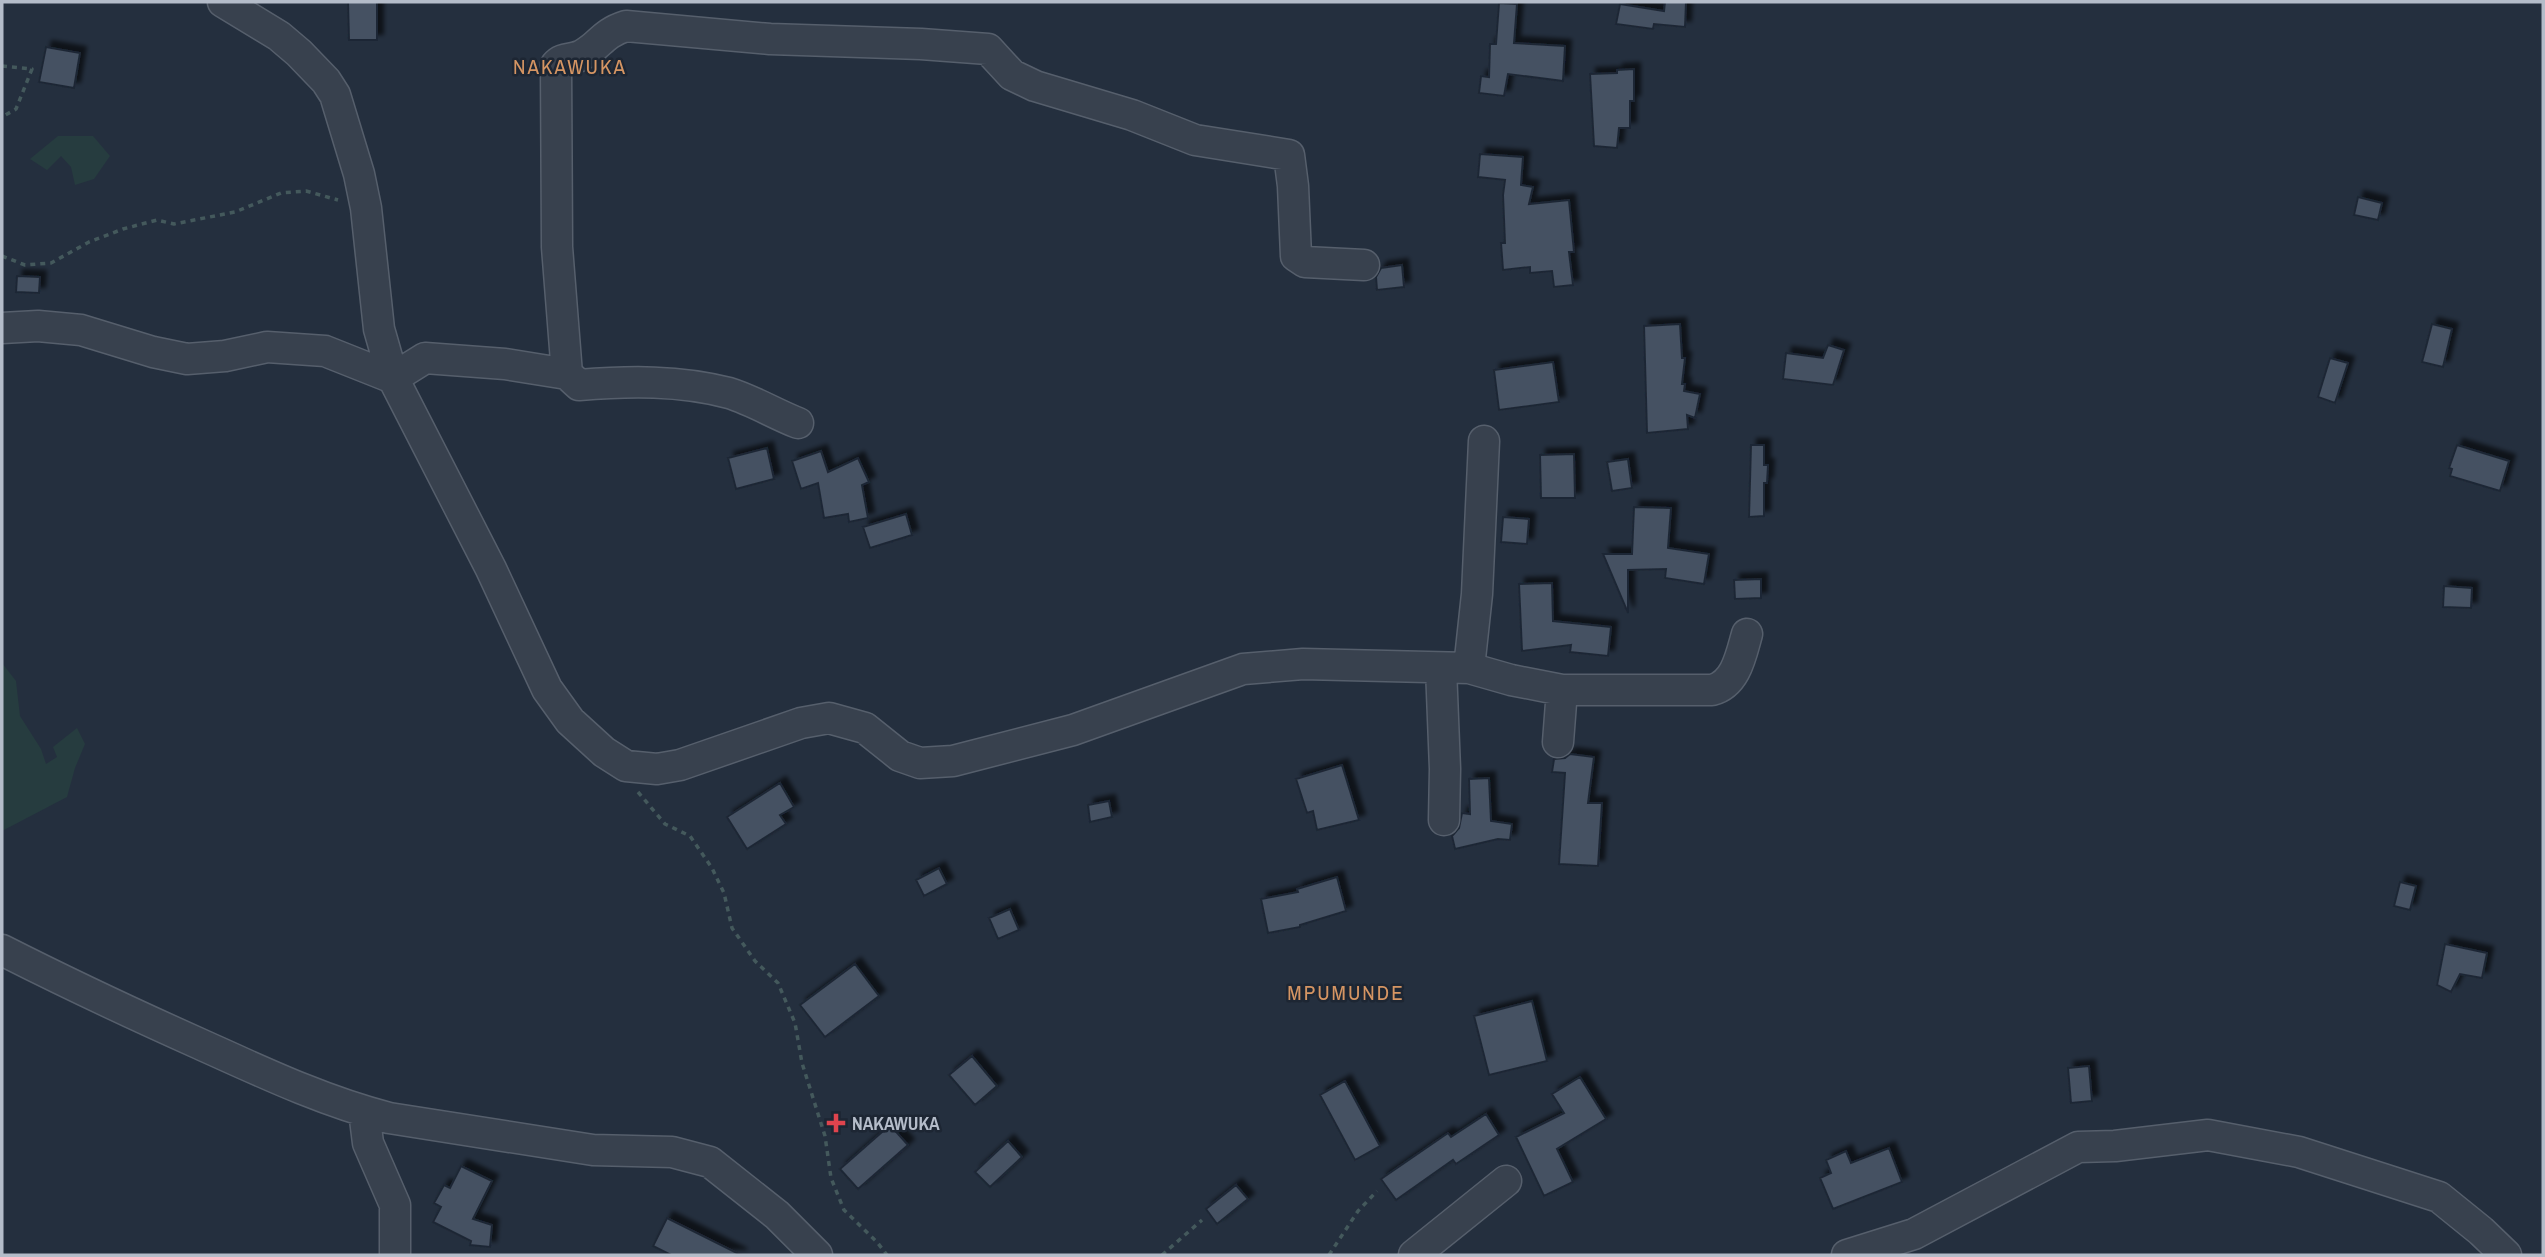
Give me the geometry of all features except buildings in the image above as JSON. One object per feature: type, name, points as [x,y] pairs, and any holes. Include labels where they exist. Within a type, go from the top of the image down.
[{"type":"street","points":[[223,2],[279,36],[308,62],[335,95],[359,174],[366,208],[379,329],[393,378],[491,569],[547,689],[570,721],[604,752],[626,766],[657,769],[680,765],[789,727],[829,718],[864,728],[900,756],[920,763],[953,761],[1073,730],[1243,669],[1303,664],[1455,668],[1562,690],[1712,690],[1721,688],[1738,666],[1746,634]]},
{"type":"street","points":[[567,374],[557,247],[556,65],[560,60],[584,55],[606,34],[626,26],[770,39],[988,49],[1012,75],[1035,86],[1132,115],[1195,140],[1289,155],[1296,257],[1305,262],[1364,265]]},
{"type":"street","points":[[2,328],[37,326],[81,330],[153,352],[187,359],[225,356],[267,347],[325,351],[393,378]]},
{"type":"street","points":[[393,378],[425,358],[505,364],[567,374],[579,385],[623,382],[677,383],[730,394],[797,424]]},
{"type":"street","points":[[1444,820],[1445,769],[1455,668],[1477,594],[1484,441]]},
{"type":"street","points":[[1558,742],[1562,690]]},
{"type":"street","points":[[2,950],[230,1058],[317,1095],[364,1111],[389,1118],[593,1150],[671,1152],[710,1162],[777,1215],[817,1255]]},
{"type":"street","points":[[364,1111],[368,1143],[395,1205],[395,1255]]},
{"type":"street","points":[[1847,1255],[1914,1234],[2078,1147],[2115,1146],[2208,1135],[2299,1152],[2439,1197],[2506,1255]]},
{"type":"street","points":[[1414,1255],[1506,1181]]},
{"type":"path","points":[[2,66],[32,69],[16,108],[2,117]]},
{"type":"path","points":[[2,256],[25,265],[51,263],[89,242],[123,229],[157,220],[174,224],[235,212],[281,193],[306,191],[366,208]]},
{"type":"path","points":[[626,766],[627,782],[666,824],[690,836],[712,868],[724,893],[732,928],[755,961],[778,984],[795,1023],[802,1063],[825,1136],[835,1189],[844,1210],[887,1255]]},
{"type":"path","points":[[1329,1255],[1358,1211],[1377,1191]]},
{"type":"path","points":[[1162,1255],[1202,1220]]},
{"type":"green space","points":[[58,136],[93,136],[110,156],[94,179],[75,185],[71,167],[61,156],[47,170],[30,159]]},
{"type":"green space","points":[[2,663],[16,681],[20,716],[41,749],[46,764],[57,757],[53,747],[77,728],[85,744],[67,797],[2,831]]},
{"type":"place","name":"NAKAWUKA","points":[[836,1123]]},
{"type":"district","name":"NAKAWUKA","points":[[570,66]]},
{"type":"district","name":"MPUMUNDE","points":[[1346,992]]}]
